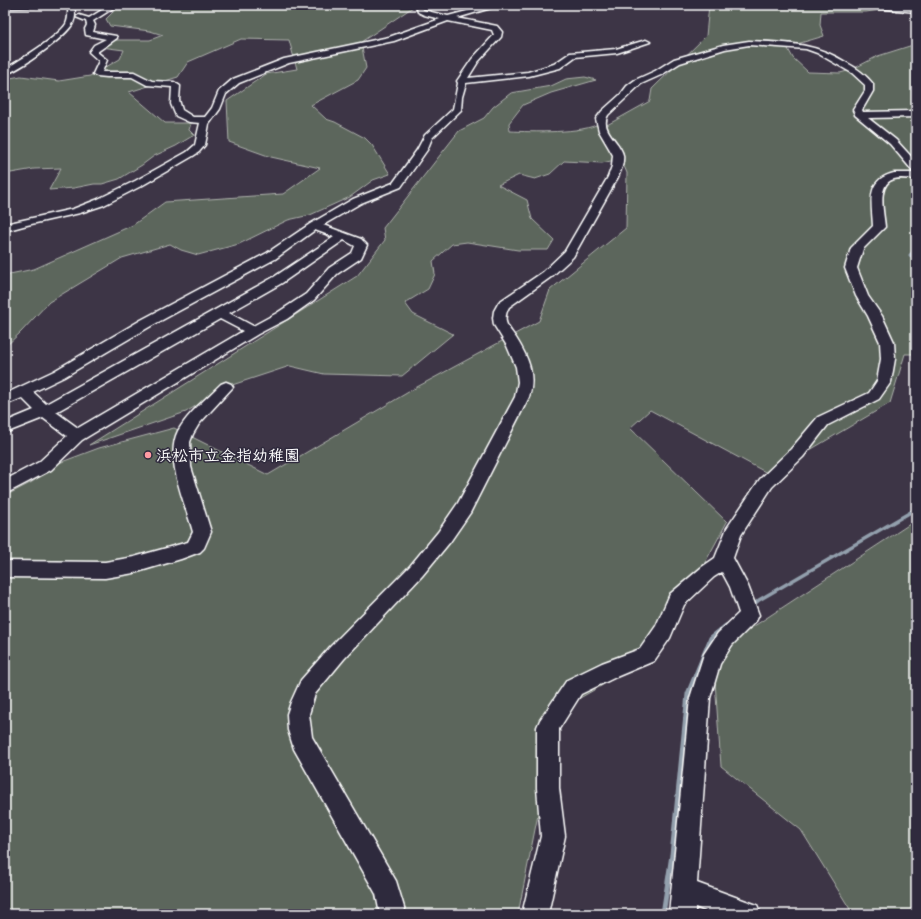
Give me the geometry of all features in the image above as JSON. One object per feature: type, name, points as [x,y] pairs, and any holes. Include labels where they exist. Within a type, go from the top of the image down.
[{"type":"street","points":[[6,6],[35,5]]},
{"type":"street","points":[[5,72],[32,56],[70,23],[72,17],[71,5]]},
{"type":"street","points":[[72,17],[88,20],[98,16],[115,5]]},
{"type":"street","points":[[5,400],[59,374],[146,323],[271,256],[314,226],[357,201],[397,184],[422,150],[428,137],[457,110],[461,81],[475,60],[498,35],[498,32],[494,28],[446,19],[420,11],[419,5]]},
{"type":"street","points":[[5,228],[19,223],[84,208],[119,194],[196,150],[200,145],[202,130],[206,120],[216,109],[219,98],[228,86],[252,74],[287,61],[391,39],[446,19],[498,5]]},
{"type":"street","points":[[866,5],[916,10]]},
{"type":"street","points":[[88,20],[91,24],[89,33],[113,38],[97,47],[93,52],[102,60],[97,74],[132,74],[150,83],[174,85],[176,86],[174,97],[179,114],[192,120],[206,120]]},
{"type":"street","points":[[461,81],[529,74],[557,66],[573,55],[617,51],[646,42]]},
{"type":"street","points":[[393,914],[387,890],[302,741],[298,719],[299,708],[308,687],[337,653],[416,571],[444,537],[464,508],[522,397],[527,387],[525,372],[512,343],[500,323],[500,311],[504,305],[560,263],[569,254],[593,209],[612,180],[619,158],[615,147],[603,132],[600,120],[630,88],[638,82],[658,73],[677,61],[708,54],[723,47],[748,43],[793,45],[812,49],[836,59],[855,71],[869,84],[869,91],[857,110],[859,115],[892,142],[916,168]]},
{"type":"street","points":[[859,115],[916,114]]},
{"type":"street","points":[[748,914],[684,902],[700,698],[711,661],[725,639],[749,615],[739,586],[724,558],[733,533],[766,483],[798,453],[822,421],[874,396],[884,382],[888,359],[887,342],[875,316],[862,296],[851,268],[857,248],[879,227],[878,195],[880,185],[888,178],[916,176]]},
{"type":"street","points":[[5,488],[45,466],[78,436],[253,331],[282,316],[310,297],[333,271],[357,255],[361,248],[360,243],[314,226]]},
{"type":"street","points":[[5,428],[44,412],[86,390],[278,280],[343,236]]},
{"type":"street","points":[[219,314],[253,331]]},
{"type":"street","points":[[5,569],[105,570],[134,565],[194,547],[198,543],[202,532],[182,464],[180,448],[184,434],[226,387]]},
{"type":"street","points":[[24,392],[44,412],[78,436]]},
{"type":"street","points":[[535,914],[553,836],[548,788],[548,727],[574,687],[609,670],[647,655],[663,632],[677,600],[708,572],[725,561]]},
{"type":"shaded area","points":[[120,5],[416,5],[361,42],[366,68],[358,80],[311,105],[326,119],[335,122],[365,138],[372,145],[390,174],[373,180],[350,197],[310,215],[288,220],[239,244],[198,255],[181,250],[170,244],[122,258],[49,302],[5,347],[5,275],[34,269],[133,225],[165,202],[283,194],[320,168],[271,157],[229,142],[227,101],[266,74],[297,69],[289,40],[241,39],[188,62],[178,77],[129,92],[165,123],[191,123],[189,130],[194,135],[176,146],[154,156],[119,179],[102,184],[49,190],[61,168],[34,169],[5,174],[5,79],[21,76],[59,81],[90,76],[120,59],[124,50],[101,47],[114,40],[150,40],[163,35],[150,31],[110,26],[106,19]]},
{"type":"shaded area","points":[[709,5],[916,5],[866,12],[821,12],[820,25],[824,36],[787,47],[793,58],[808,72],[840,73],[851,70],[878,56],[916,44],[916,354],[905,354],[890,403],[769,474],[650,410],[630,428],[727,522],[655,655],[559,710],[518,914],[5,914],[5,496],[32,482],[59,463],[99,448],[174,428],[268,475],[417,387],[539,321],[550,290],[626,228],[627,173],[617,150],[615,160],[602,163],[564,161],[550,174],[535,179],[519,175],[498,185],[527,200],[532,219],[554,240],[548,250],[518,250],[467,242],[452,244],[433,261],[435,274],[428,289],[405,303],[413,314],[453,334],[402,376],[324,374],[290,366],[226,387],[186,412],[89,445],[357,276],[385,240],[383,228],[459,131],[484,118],[493,107],[511,93],[551,86],[566,79],[585,77],[596,80],[551,93],[523,105],[509,123],[510,131],[570,131],[592,127],[600,123],[616,149],[607,125],[650,101],[652,89],[706,36]]},
{"type":"shaded area","points":[[916,520],[916,914],[853,914],[801,830],[721,766],[713,653]]},
{"type":"waterway","points":[[916,205],[912,210],[916,215]]},
{"type":"waterway","points":[[916,249],[910,255],[916,262]]},
{"type":"waterway","points":[[752,606],[759,600],[916,509]]},
{"type":"waterway","points":[[663,914],[672,855],[688,694],[711,638],[726,626],[725,627]]},
{"type":"place","name":"浜松市立金指幼稚園","points":[[148,455]]}]
